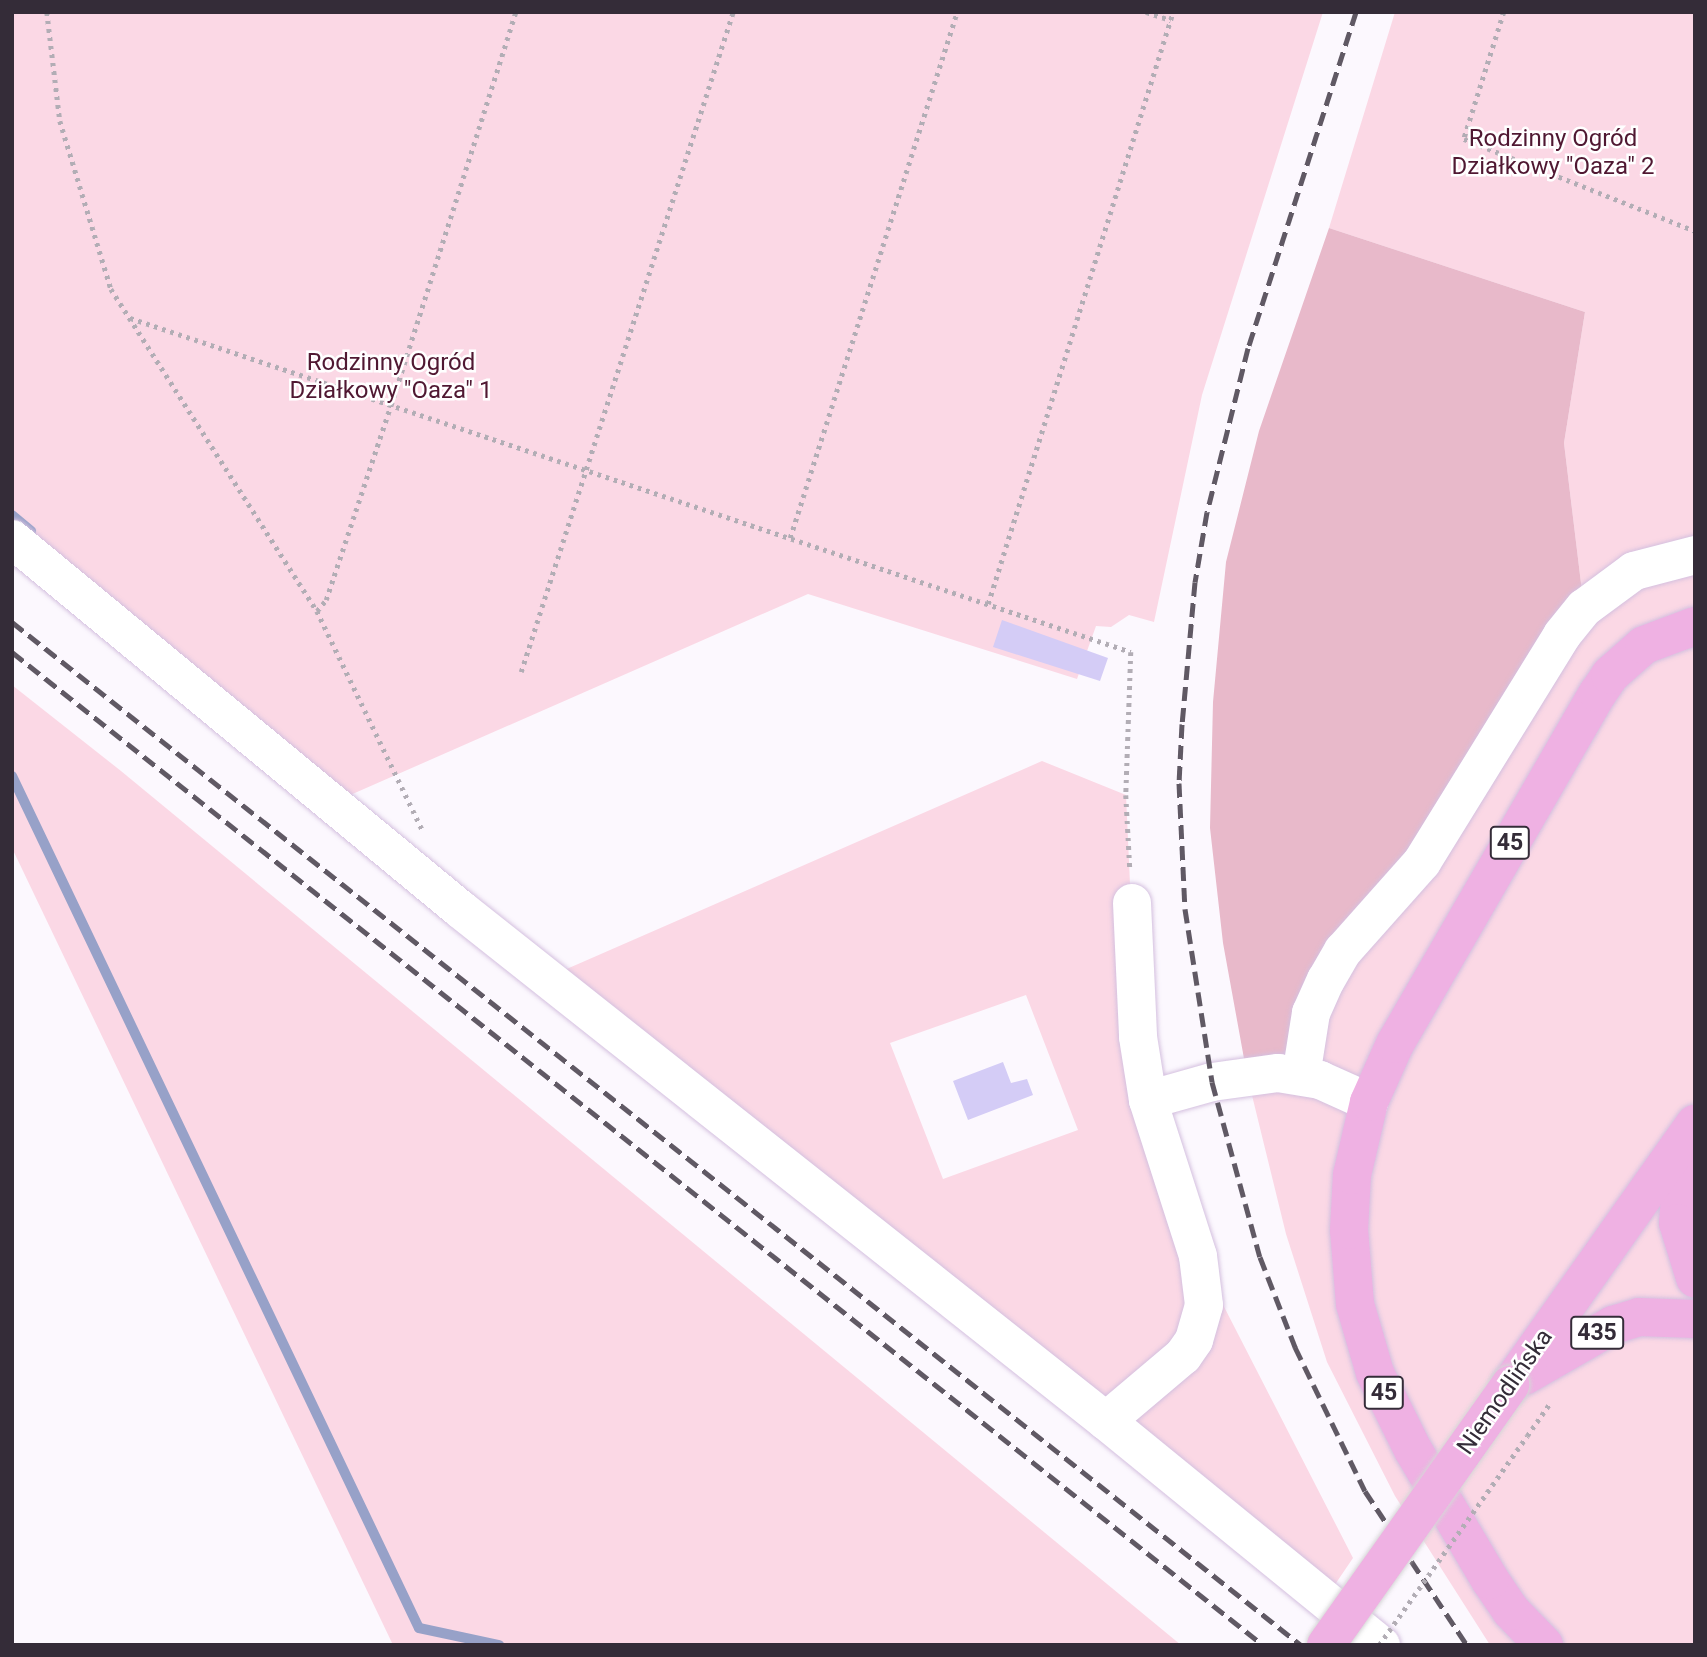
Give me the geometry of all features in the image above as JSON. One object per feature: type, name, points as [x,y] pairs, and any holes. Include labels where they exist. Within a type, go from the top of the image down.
[{"type":"main road","name":"45","points":[[1369,1102],[1401,1032],[1609,675],[1644,645],[1695,625]]},
{"type":"main road","name":"Niemodlińska","points":[[1369,1102],[1349,1210],[1362,1338],[1390,1407],[1465,1538],[1511,1611],[1544,1645]]},
{"type":"main road","name":"Niemodlińska","points":[[1326,1645],[1690,1130]]},
{"type":"main road","points":[[1690,1130],[1678,1223],[1695,1278]]},
{"type":"main road","name":"435","points":[[1510,1385],[1613,1325],[1639,1317],[1695,1319]]},
{"type":"street","points":[[12,540],[460,909],[1106,1421],[1380,1645]]},
{"type":"street","points":[[1301,1076],[1311,1013],[1343,951],[1405,884],[1438,838],[1493,740],[1562,635],[1584,608],[1634,571],[1695,555]]},
{"type":"street","points":[[1106,1421],[1183,1356],[1194,1340],[1204,1305],[1198,1256],[1148,1100],[1138,1037],[1132,903]]},
{"type":"street","points":[[1148,1100],[1247,1075],[1301,1076],[1369,1102]]},
{"type":"path","points":[[47,12],[60,121],[111,289],[317,611],[424,835]]},
{"type":"path","points":[[317,611],[326,600],[391,405],[516,12]]},
{"type":"path","points":[[521,672],[733,12]]},
{"type":"path","points":[[790,538],[957,12]]},
{"type":"path","points":[[1146,12],[1171,20]]},
{"type":"path","points":[[988,604],[1173,12]]},
{"type":"path","points":[[1504,12],[1464,139],[1695,231]]},
{"type":"path","points":[[130,318],[1131,652],[1126,795],[1132,903]]},
{"type":"path","points":[[1380,1645],[1527,1436]]},
{"type":"green space","name":"Rodzinny Ogród Działkowy \"Oaza\" 1","points":[[12,12],[1323,12],[1202,395],[1154,622],[1129,615],[1111,627],[1096,626],[1077,679],[808,594],[332,803],[12,539]]},
{"type":"green space","name":"Rodzinny Ogród Działkowy \"Oaza\" 2","points":[[1395,12],[1695,12],[1695,1645],[1490,1645],[1395,1496],[1327,1362],[1286,1234],[1247,1075],[1311,1013],[1584,608],[1564,443],[1585,312],[1329,228]]},
{"type":"green space","points":[[12,685],[121,771],[1181,1645],[393,1645],[12,848]]},
{"type":"green space","points":[[1042,761],[1126,795],[1134,973],[1198,1256],[1353,1558],[1319,1608],[546,978]],"holes":[[[1026,995],[1078,1130],[943,1179],[890,1043]]]},
{"type":"shaded area","points":[[1329,228],[1585,312],[1564,443],[1584,608],[1367,923],[1301,1076],[1247,1075],[1223,943],[1210,828],[1213,702],[1226,562],[1259,431]]},
{"type":"building","points":[[1002,620],[1108,658],[1100,681],[993,647]]},
{"type":"building","points":[[1003,1062],[1011,1083],[1027,1079],[1033,1095],[968,1120],[953,1081]]},
{"type":"waterway","points":[[12,515],[31,531]]},
{"type":"waterway","points":[[12,776],[419,1628],[499,1645]]},
{"type":"railway","points":[[1356,12],[1248,348],[1207,512],[1195,582],[1182,724],[1179,783],[1185,909],[1212,1082],[1260,1257],[1295,1347],[1365,1491],[1467,1645]]},
{"type":"railway","points":[[12,622],[1301,1645]]},
{"type":"railway","points":[[12,652],[1263,1645]]}]
